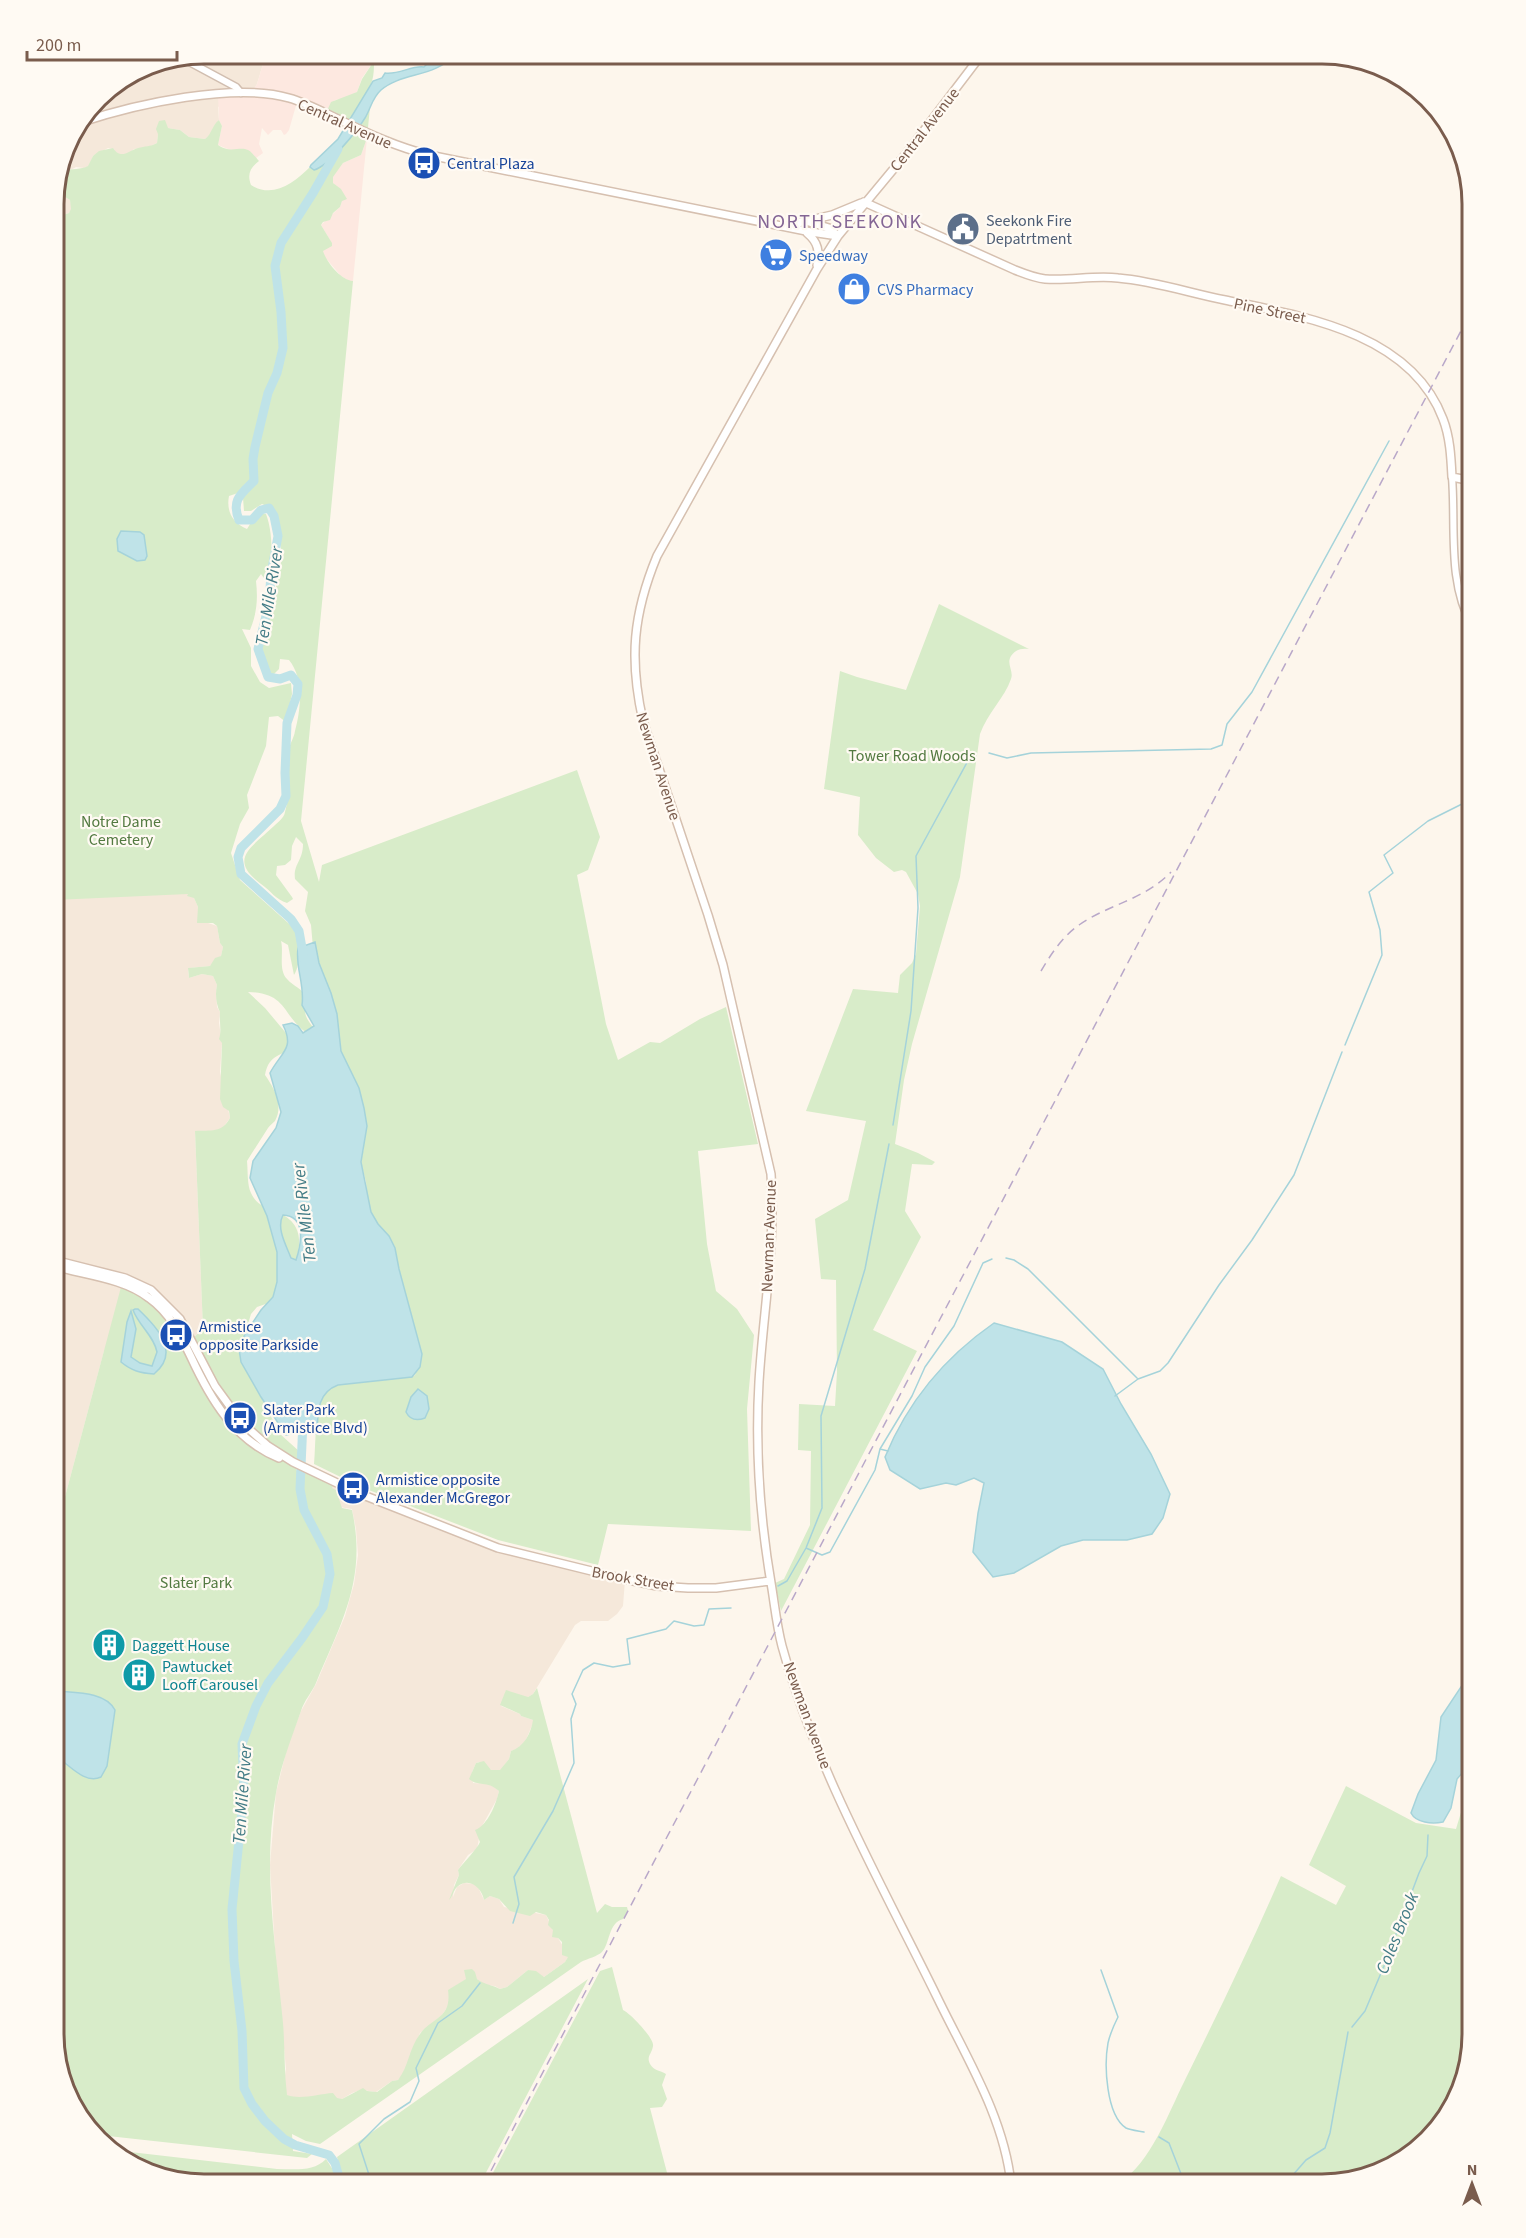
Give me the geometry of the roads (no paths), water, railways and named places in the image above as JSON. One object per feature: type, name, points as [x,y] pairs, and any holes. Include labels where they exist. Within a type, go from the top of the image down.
[{"type":"main road","name":"Central Avenue","points":[[94,118],[200,95],[265,94],[290,98],[399,147],[429,156],[838,236],[906,154],[974,65]]},
{"type":"main road","name":"Central Avenue","points":[[783,227],[832,215],[864,202]]},
{"type":"main road","name":"Pine Street","points":[[864,202],[1015,270],[1039,278],[1122,278],[1301,316],[1352,334],[1394,357],[1429,392],[1445,425],[1450,445],[1452,477]]},
{"type":"main road","points":[[806,222],[829,228],[838,236]]},
{"type":"main road","points":[[803,230],[814,238],[818,246],[817,269]]},
{"type":"main road","name":"Newman Avenue","points":[[838,236],[817,269],[657,556],[645,584],[638,610],[634,640],[637,694],[643,721],[723,965],[771,1174],[773,1200],[771,1241],[759,1379],[757,1444],[762,1518],[777,1628],[813,1738],[858,1838],[985,2094],[1005,2148],[1009,2174]]},
{"type":"main road","points":[[1452,477],[1462,479]]},
{"type":"main road","points":[[64,1263],[125,1278],[148,1288],[157,1295],[180,1319],[215,1386],[233,1412],[268,1446],[292,1462]]},
{"type":"main road","points":[[64,1269],[132,1288],[150,1298],[177,1329],[205,1385],[225,1416],[248,1441],[272,1455],[292,1462]]},
{"type":"main road","name":"Brook Street","points":[[292,1462],[358,1493],[497,1548],[526,1556],[657,1586],[716,1588],[770,1581]]},
{"type":"street","points":[[195,65],[236,87],[241,93]]},
{"type":"street","name":"Pine Street","points":[[1452,477],[1457,580],[1462,599]]},
{"type":"water","points":[[442,65],[398,80],[381,90],[361,124],[342,147],[320,167],[314,170],[310,167],[338,139],[373,81],[382,78],[385,73]]},
{"type":"water","points":[[121,531],[140,532],[144,535],[147,556],[145,560],[137,561],[118,551],[117,539]]},
{"type":"water","points":[[315,942],[319,963],[331,993],[337,1014],[341,1051],[359,1088],[364,1108],[367,1126],[361,1162],[371,1212],[395,1248],[422,1354],[420,1367],[412,1377],[338,1385],[331,1389],[326,1393],[320,1405],[317,1434],[302,1432],[286,1435],[241,1362],[239,1349],[245,1334],[273,1297],[277,1282],[277,1252],[267,1216],[250,1178],[253,1161],[276,1128],[281,1112],[270,1073],[287,1045],[288,1040],[283,1025],[292,1023],[298,1026],[303,1033],[314,1026],[302,1005],[298,948]],"holes":[[[283,1215],[296,1220],[300,1232],[296,1260],[291,1258],[281,1231]]]},
{"type":"water","points":[[138,1309],[159,1332],[166,1349],[166,1357],[162,1366],[154,1374],[136,1371],[121,1362],[127,1322],[131,1311],[136,1329],[131,1357],[140,1363],[152,1366],[157,1352],[153,1341],[136,1316],[133,1310]]},
{"type":"water","points":[[994,1323],[1062,1342],[1103,1369],[1151,1454],[1170,1494],[1163,1518],[1152,1534],[1127,1540],[1083,1540],[1061,1546],[1014,1573],[993,1577],[973,1552],[984,1483],[974,1478],[956,1485],[946,1483],[920,1489],[890,1470],[885,1457],[905,1417],[917,1399],[960,1350]]},
{"type":"water","points":[[418,1389],[427,1396],[429,1409],[425,1418],[417,1420],[406,1412],[411,1397]]},
{"type":"water","points":[[1462,1686],[1462,1773],[1457,1779],[1451,1808],[1443,1822],[1429,1823],[1420,1821],[1411,1813],[1436,1760],[1441,1717]]},
{"type":"water","points":[[64,1692],[97,1696],[104,1699],[115,1710],[107,1766],[101,1777],[88,1778],[64,1763]]},
{"type":"waterway","name":"Ten Mile River","points":[[304,959],[299,931],[291,919],[241,874],[238,857],[241,848],[280,809],[286,796],[287,723],[297,695],[298,684],[291,675],[280,679],[268,677],[258,649],[269,603],[271,574],[278,536],[274,516],[269,508],[261,510],[252,520],[239,520],[236,507],[239,498],[254,481],[255,447],[268,393],[277,373],[283,348],[275,266],[281,243],[338,149]]},
{"type":"waterway","points":[[989,753],[1007,758],[1031,753],[1211,749],[1222,745],[1227,724],[1252,692],[1389,441]]},
{"type":"waterway","points":[[893,1125],[911,1011],[918,908],[916,856],[970,757]]},
{"type":"waterway","points":[[1345,1045],[1382,955],[1380,930],[1369,892],[1393,873],[1384,855],[1428,821],[1462,804]]},
{"type":"waterway","points":[[1115,1396],[1138,1379],[1160,1371],[1168,1363],[1219,1285],[1252,1240],[1294,1175],[1342,1052]]},
{"type":"waterway","points":[[778,1586],[787,1581],[806,1548],[822,1508],[821,1416],[865,1269],[889,1144]]},
{"type":"waterway","points":[[1006,1258],[1028,1269],[1137,1378]]},
{"type":"waterway","points":[[806,1548],[822,1555],[830,1552],[875,1470],[880,1449],[912,1396],[925,1367],[954,1326],[983,1263],[992,1259]]},
{"type":"waterway","name":"Ten Mile River","points":[[303,1421],[300,1489],[304,1510],[327,1554],[330,1574],[323,1607],[268,1683],[256,1706],[242,1744],[244,1791],[232,1909],[234,1961],[242,2031],[244,2088],[252,2104],[265,2121],[284,2139],[295,2145],[329,2155],[335,2163],[338,2173]]},
{"type":"waterway","points":[[880,1449],[888,1451]]},
{"type":"waterway","points":[[513,1923],[519,1904],[514,1877],[553,1811],[574,1763],[571,1719],[576,1704],[572,1694],[583,1670],[594,1663],[613,1667],[630,1664],[627,1639],[666,1629],[674,1621],[694,1626],[704,1625],[709,1609],[731,1608]]},
{"type":"waterway","name":"Coles Brook","points":[[1352,2027],[1365,2011],[1384,1966],[1427,1856],[1428,1835]]},
{"type":"waterway","points":[[1101,1970],[1118,2017],[1110,2036],[1107,2052],[1110,2101],[1119,2122],[1126,2128],[1144,2132]]},
{"type":"waterway","points":[[368,2173],[359,2144],[384,2119],[410,2102],[419,2081],[416,2068],[438,2023],[462,2006],[480,1983]]},
{"type":"waterway","name":"Coles Brook","points":[[1294,2174],[1306,2160],[1325,2148],[1330,2133],[1348,2032]]},
{"type":"waterway","points":[[1159,2137],[1169,2143],[1181,2174]]},
{"type":"railway","points":[[490,2173],[1462,329]]},
{"type":"railway","points":[[1041,971],[1058,946],[1079,925],[1138,896],[1171,872]]},
{"type":"place","name":"Central Plaza","points":[[424,163]]},
{"type":"place","name":"Seekonk Fire Depatrtment","points":[[963,229]]},
{"type":"place","name":"Speedway","points":[[776,255]]},
{"type":"place","name":"CVS Pharmacy","points":[[854,289]]},
{"type":"place","name":"Armistice opposite Parkside","points":[[176,1335]]},
{"type":"place","name":"Slater Park (Armistice Blvd)","points":[[240,1418]]},
{"type":"place","name":"Armistice opposite Alexander McGregor","points":[[353,1488]]},
{"type":"place","name":"Daggett House","points":[[109,1645]]},
{"type":"place","name":"Pawtucket Looff Carousel","points":[[139,1675]]},
{"type":"district","name":"NORTH SEEKONK","points":[[840,221]]},
{"type":"park label","name":"Tower Road Woods","points":[[912,755]]},
{"type":"park label","name":"Notre Dame Cemetery","points":[[121,830]]},
{"type":"park label","name":"Slater Park","points":[[196,1582]]}]
